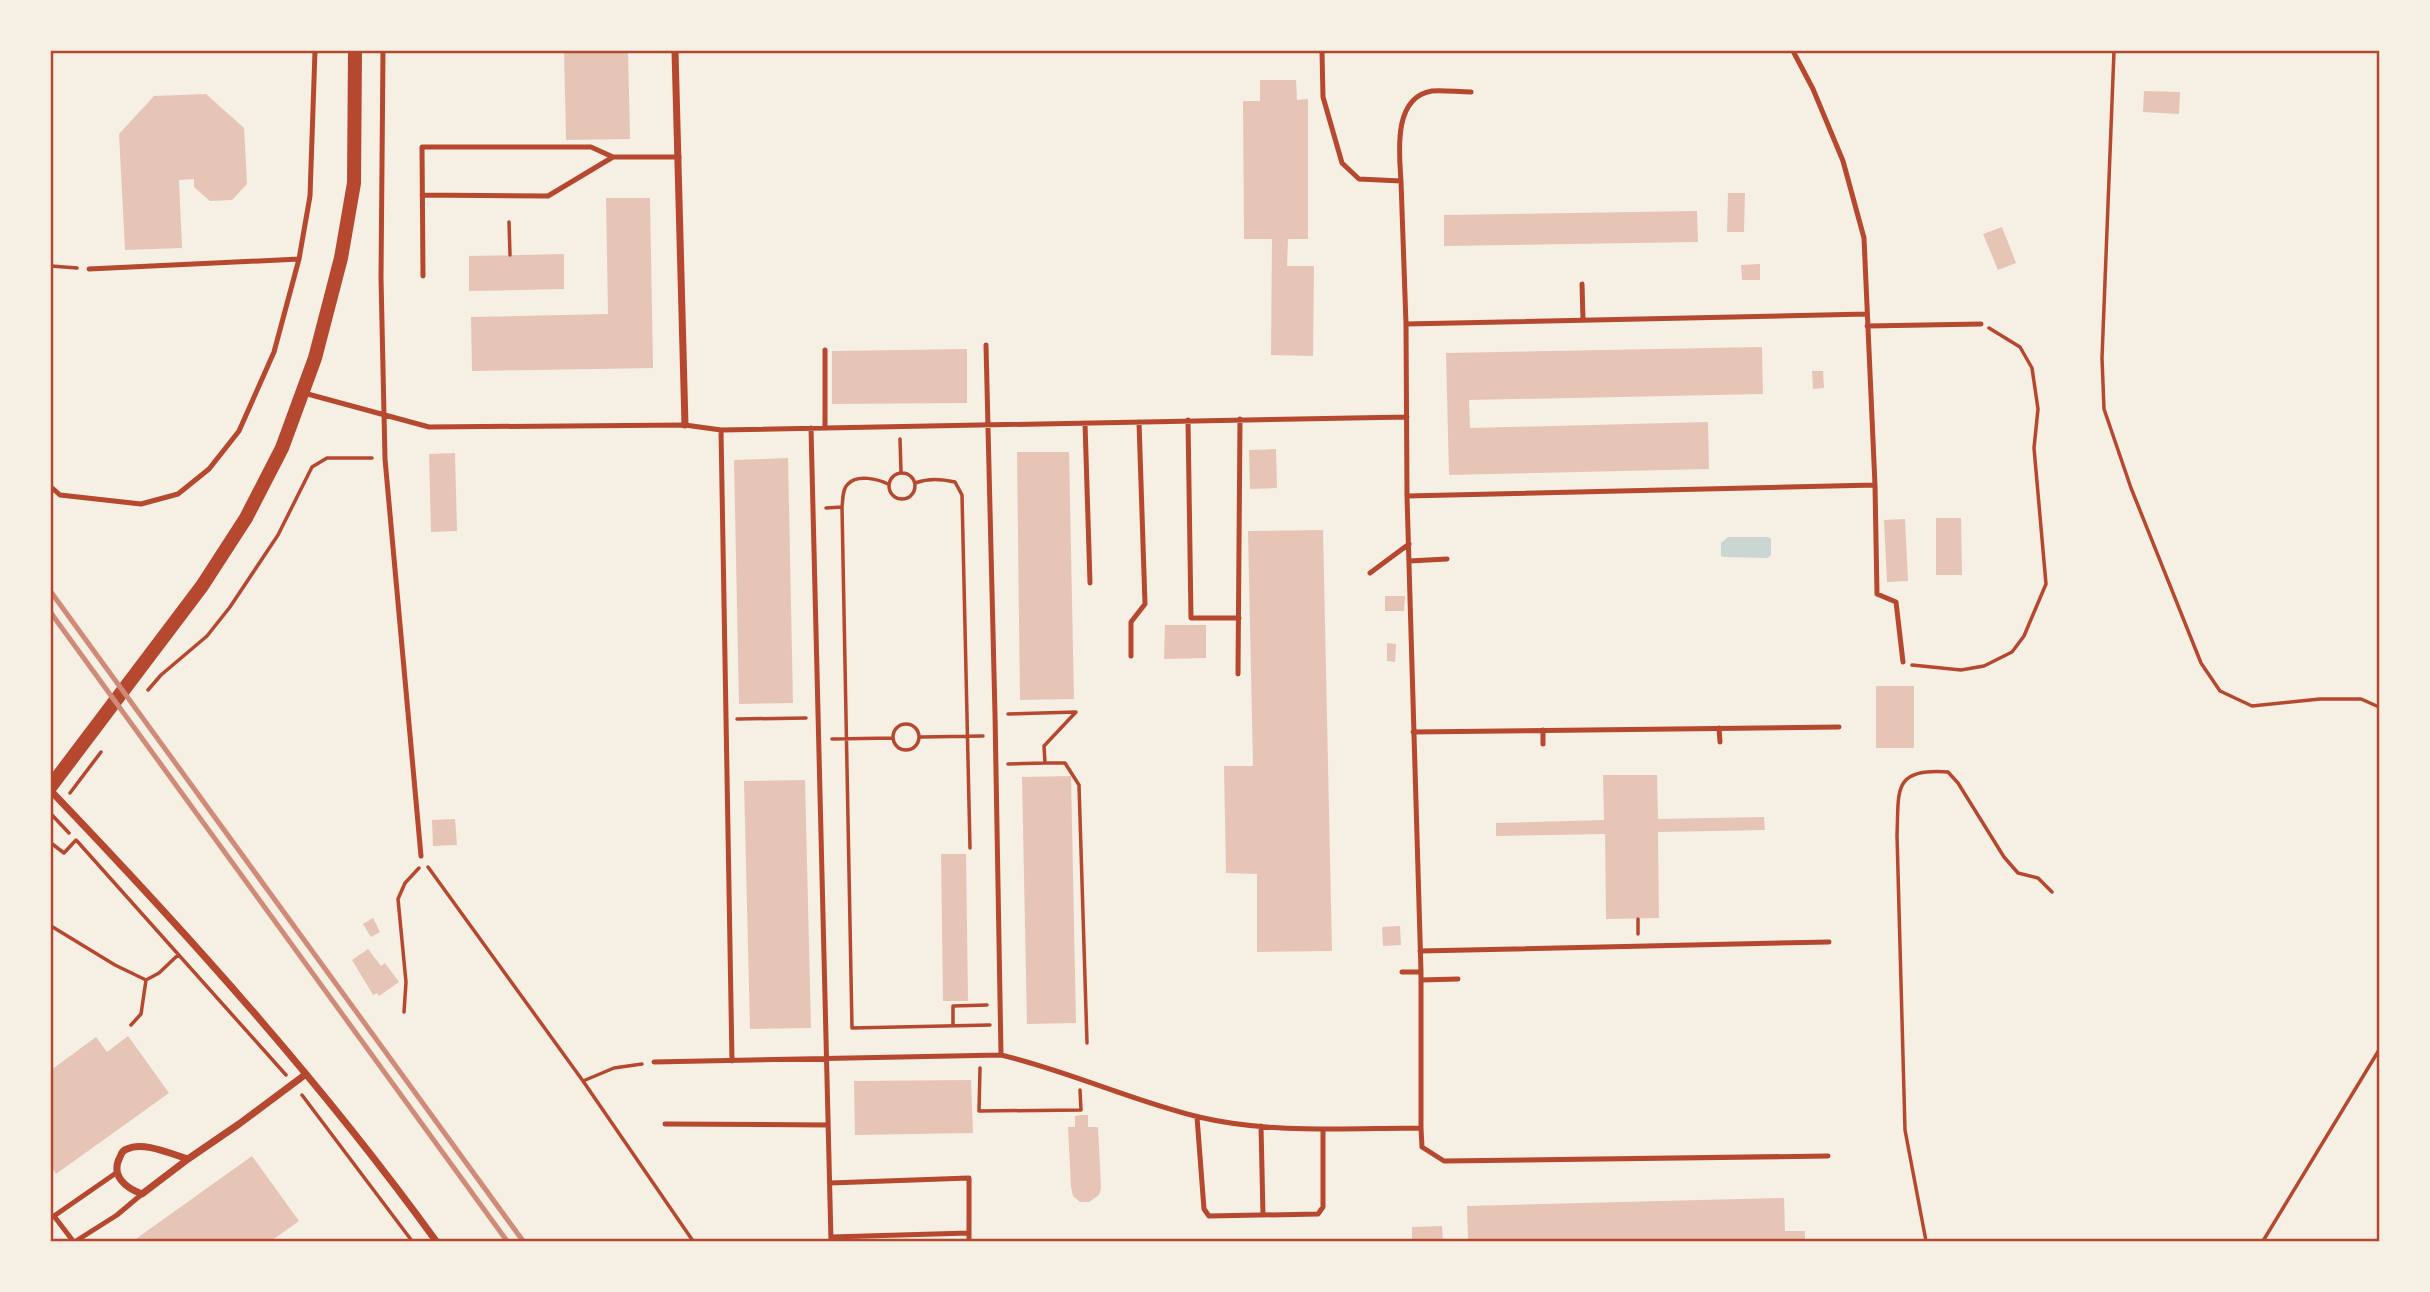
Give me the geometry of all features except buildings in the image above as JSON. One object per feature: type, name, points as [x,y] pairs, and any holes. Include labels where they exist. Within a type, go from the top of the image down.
[{"type":"main road","points":[[51,789],[202,586],[246,518],[282,447],[304,393],[327,317],[354,183],[355,51]]},
{"type":"street","points":[[675,51],[685,425]]},
{"type":"street","points":[[51,789],[138,882],[306,1074],[384,1170],[436,1241]]},
{"type":"street","points":[[188,1159],[141,1147],[128,1148],[121,1153],[116,1174],[122,1183],[142,1194],[306,1074]]},
{"type":"lane","points":[[51,487],[60,495],[141,504],[178,494],[209,469],[239,431],[274,352],[299,259],[310,196],[315,51]]},
{"type":"lane","points":[[383,51],[381,278],[385,459],[421,856]]},
{"type":"lane","points":[[1322,51],[1323,97],[1342,163],[1359,179],[1401,181]]},
{"type":"lane","points":[[1793,51],[1813,89],[1843,161],[1864,238],[1877,594],[1896,602],[1903,662]]},
{"type":"lane","points":[[1471,92],[1432,91],[1418,96],[1404,113],[1399,152],[1406,324],[1407,496],[1421,972],[1422,1147],[1444,1161],[1828,1156]]},
{"type":"lane","points":[[424,276],[422,147],[591,146],[613,157],[679,157]]},
{"type":"lane","points":[[422,195],[548,196],[613,157]]},
{"type":"lane","points":[[89,269],[299,259]]},
{"type":"lane","points":[[1582,284],[1583,320]]},
{"type":"lane","points":[[1406,324],[1867,314]]},
{"type":"lane","points":[[1867,326],[1981,324]]},
{"type":"lane","points":[[986,345],[996,714],[1001,1055]]},
{"type":"lane","points":[[825,349],[825,428]]},
{"type":"lane","points":[[304,393],[429,427],[685,425],[721,430],[1407,417]]},
{"type":"lane","points":[[1238,674],[1240,419]]},
{"type":"lane","points":[[1188,420],[1191,618],[1239,618]]},
{"type":"lane","points":[[1131,656],[1131,622],[1145,604],[1139,422]]},
{"type":"lane","points":[[1085,423],[1090,583]]},
{"type":"lane","points":[[811,428],[831,1239],[970,1233]]},
{"type":"lane","points":[[721,430],[732,1061]]},
{"type":"lane","points":[[1407,496],[1875,485]]},
{"type":"lane","points":[[1370,573],[1409,544]]},
{"type":"lane","points":[[1409,561],[1447,559]]},
{"type":"lane","points":[[1413,732],[1839,727]]},
{"type":"lane","points":[[1719,728],[1720,742]]},
{"type":"lane","points":[[1543,730],[1544,744]]},
{"type":"lane","points":[[1720,936],[1720,944]]},
{"type":"lane","points":[[1546,940],[1546,949]]},
{"type":"lane","points":[[1420,951],[1829,942]]},
{"type":"lane","points":[[1402,972],[1421,972]]},
{"type":"lane","points":[[1421,980],[1458,979]]},
{"type":"lane","points":[[654,1062],[1001,1055],[1037,1063],[1197,1116],[1229,1123],[1322,1129],[1421,1128]]},
{"type":"lane","points":[[1197,1116],[1204,1209],[1209,1216],[1318,1214],[1323,1207],[1322,1129]]},
{"type":"lane","points":[[665,1124],[828,1125]]},
{"type":"lane","points":[[1261,1126],[1264,1214]]},
{"type":"lane","points":[[116,1174],[54,1216],[75,1241],[117,1215],[142,1194]]},
{"type":"lane","points":[[830,1183],[969,1178],[970,1241]]},
{"type":"path","points":[[2114,51],[2102,358],[2104,410],[2131,488],[2191,638],[2202,663],[2220,691],[2252,706],[2320,699],[2361,699],[2379,707]]},
{"type":"path","points":[[509,222],[510,255]]},
{"type":"path","points":[[51,266],[89,269]]},
{"type":"path","points":[[1903,662],[1917,667],[1961,670],[1984,666],[2012,652],[2024,636],[2046,584],[2034,448],[2038,409],[2032,368],[2020,347],[1981,324]]},
{"type":"path","points":[[899,426],[901,472]]},
{"type":"path","points":[[146,691],[160,675],[207,636],[230,607],[278,535],[312,467],[327,458],[385,459]]},
{"type":"path","points":[[901,472],[912,477],[915,483],[914,493],[908,499],[894,498],[888,484],[878,479],[856,480],[848,484],[844,491],[852,1028],[1000,1025]]},
{"type":"path","points":[[888,484],[890,478],[901,472]]},
{"type":"path","points":[[915,483],[925,479],[955,482],[962,495],[970,848]]},
{"type":"path","points":[[996,714],[1076,712],[1044,747],[1045,763]]},
{"type":"path","points":[[726,719],[819,718]]},
{"type":"path","points":[[905,724],[917,729],[920,737],[913,749],[906,751],[895,745],[893,738],[894,731],[905,724]]},
{"type":"path","points":[[920,737],[996,736]]},
{"type":"path","points":[[819,739],[893,738]]},
{"type":"path","points":[[66,798],[103,749]]},
{"type":"path","points":[[996,765],[1065,763],[1079,785],[1087,1043]]},
{"type":"path","points":[[1926,1241],[1905,1130],[1897,835],[1899,789],[1913,773],[1948,772],[1958,783],[2004,857],[2018,873],[2038,878],[2052,892]]},
{"type":"path","points":[[58,808],[51,816],[59,823]]},
{"type":"path","points":[[51,843],[64,853],[76,840],[294,1084],[412,1241]]},
{"type":"path","points":[[404,1012],[406,982],[398,899],[404,883],[425,863],[583,1081],[693,1241]]},
{"type":"path","points":[[1638,919],[1638,933]]},
{"type":"path","points":[[51,926],[115,965],[146,980]]},
{"type":"path","points":[[146,980],[159,973],[178,955]]},
{"type":"path","points":[[131,1025],[141,1014],[146,980]]},
{"type":"path","points":[[953,1026],[953,1006],[1001,1005]]},
{"type":"path","points":[[2263,1241],[2379,1050]]},
{"type":"path","points":[[980,1055],[979,1111],[1081,1113],[1079,1078]]},
{"type":"path","points":[[583,1081],[614,1068],[654,1062]]},
{"type":"shaded area","points":[[1728,537],[1771,538],[1771,555],[1768,558],[1721,556],[1721,543]]},
{"type":"railway","points":[[51,592],[523,1241]]},
{"type":"railway","points":[[51,613],[507,1241]]}]
